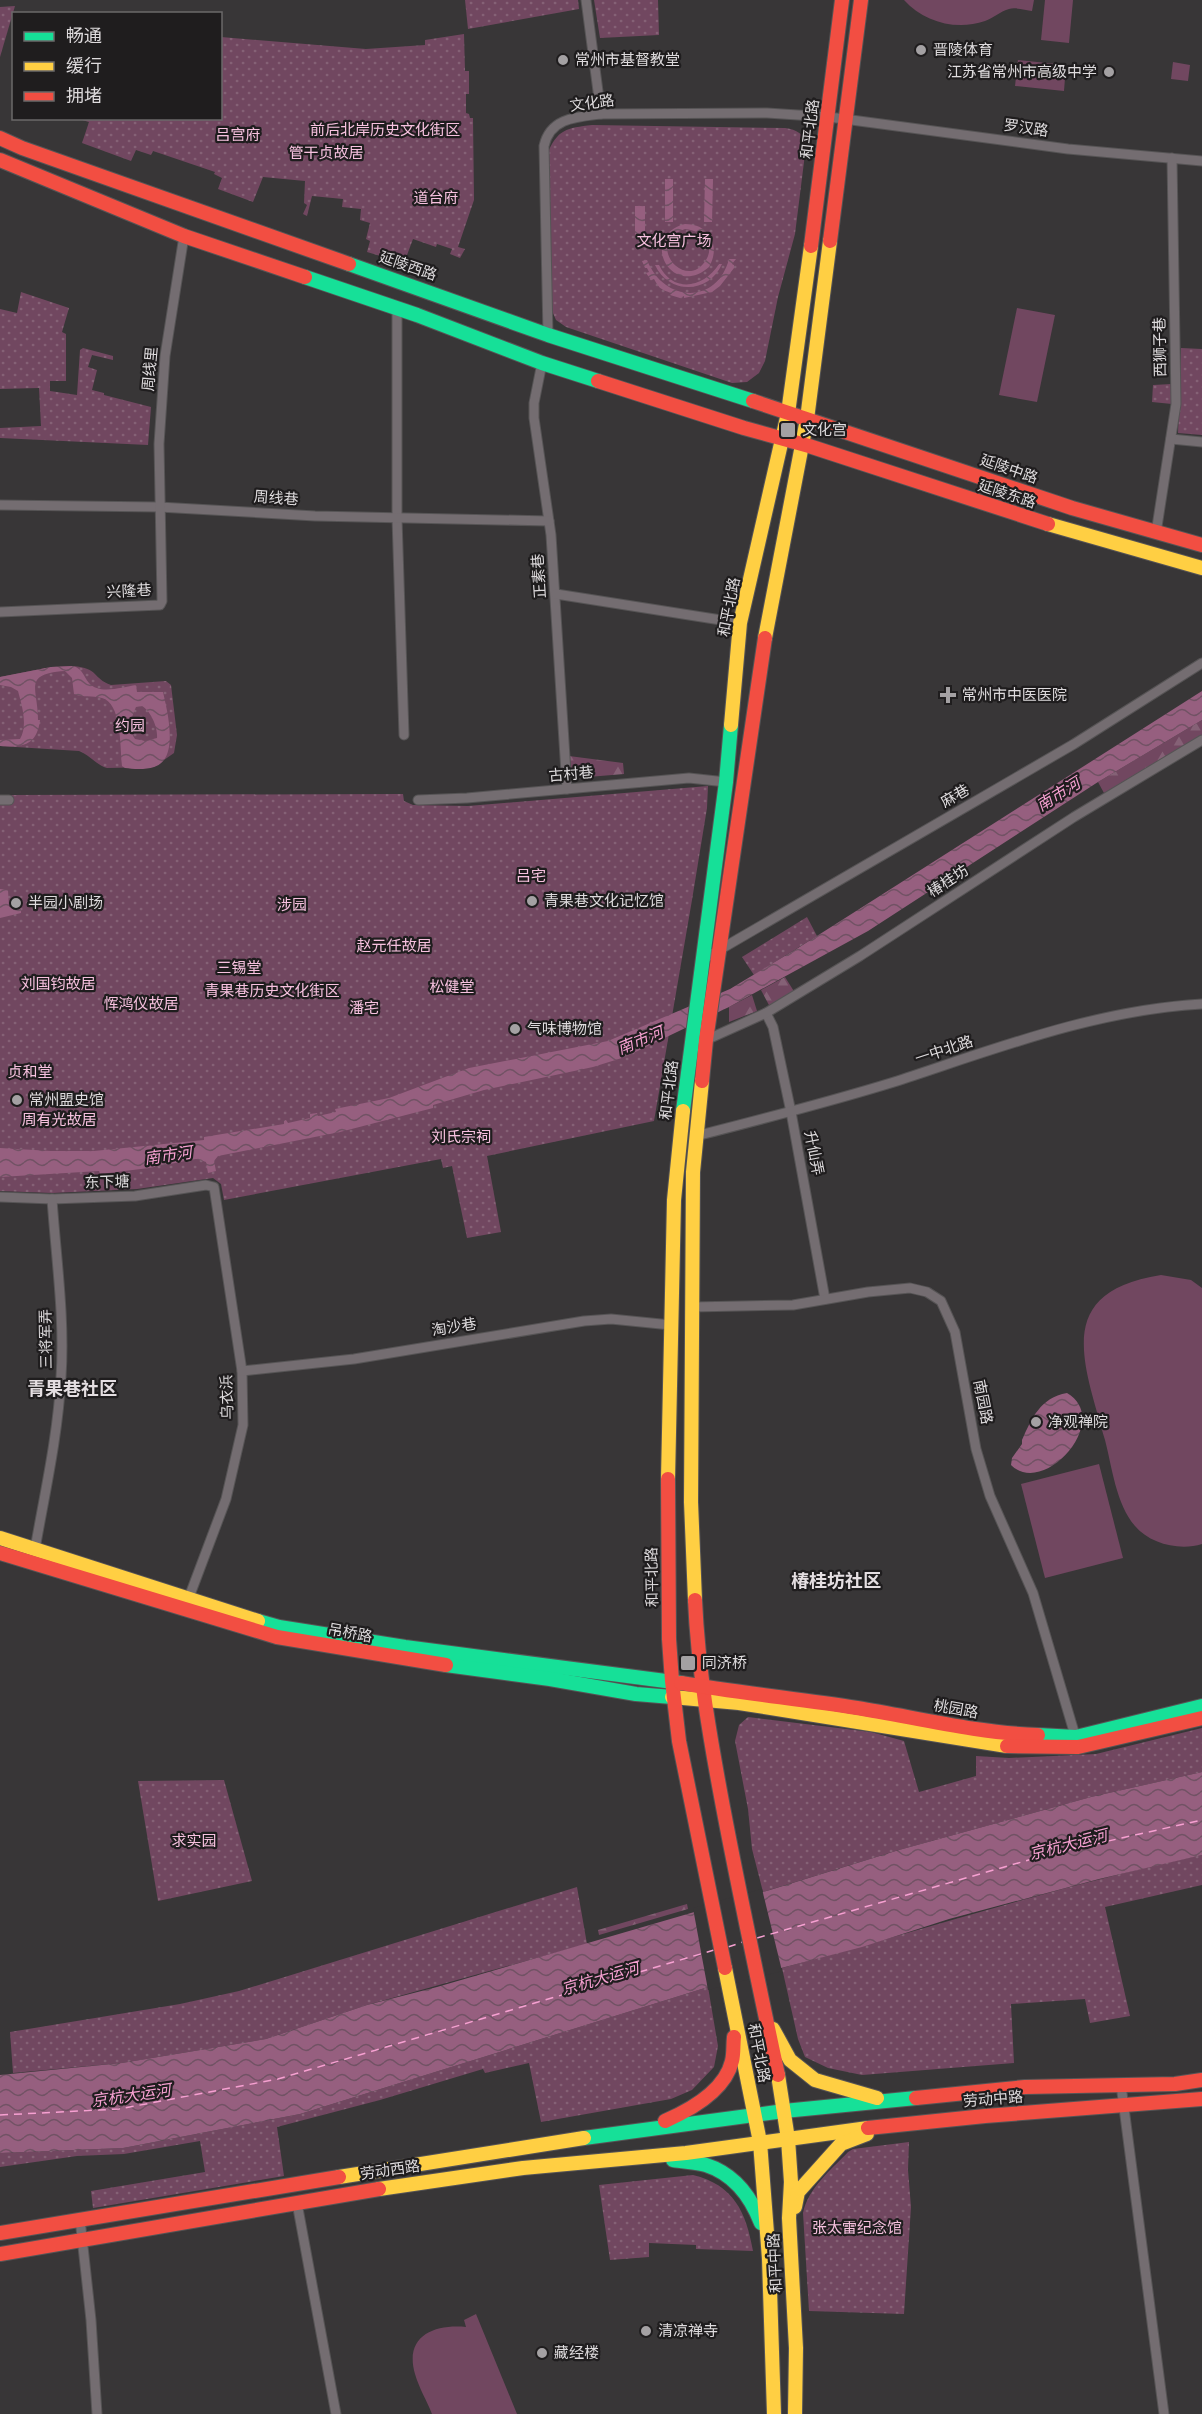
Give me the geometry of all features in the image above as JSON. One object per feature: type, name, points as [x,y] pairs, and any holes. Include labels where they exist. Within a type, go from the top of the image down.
[{"type":"main road","name":"和平北路","points":[[754,2115],[679,1741],[673,1697],[668,1497],[676,1170],[696,999],[726,782],[740,623],[788,413],[829,117],[842,0]]},
{"type":"main road","name":"和平北路","points":[[784,2111],[735,1872],[705,1700],[697,1637],[691,1502],[693,1181],[706,1040],[721,950],[763,646],[803,445],[861,0]]},
{"type":"main road","name":"延陵西路","points":[[0,138],[22,148],[548,335],[807,418]]},
{"type":"main road","points":[[0,160],[184,236],[397,308],[542,363],[803,445]]},
{"type":"main road","name":"延陵中路","points":[[807,418],[1072,508],[1202,545]]},
{"type":"main road","name":"延陵东路","points":[[803,445],[1034,520],[1202,568]]},
{"type":"main road","name":"吊桥路","points":[[0,1538],[188,1600],[279,1627],[405,1647],[703,1686]]},
{"type":"main road","name":"吊桥路","points":[[0,1553],[277,1637],[403,1659],[705,1700]]},
{"type":"main road","name":"桃园路","points":[[703,1686],[856,1708],[1002,1734],[1077,1742],[1202,1706]]},
{"type":"main road","name":"桃园路","points":[[705,1700],[739,1703],[1003,1746],[1077,1742],[1202,1718]]},
{"type":"main road","points":[[764,2011],[790,2060],[815,2080],[886,2101]]},
{"type":"main road","points":[[645,2129],[687,2112],[716,2087],[731,2064],[736,2019]]},
{"type":"main road","points":[[1121,2085],[1175,2084],[1202,2080]]},
{"type":"main road","name":"劳动西路","points":[[0,2233],[477,2154],[645,2129],[784,2111],[1025,2087],[1121,2085]]},
{"type":"main road","name":"劳动中路","points":[[788,2139],[985,2116],[1202,2099]]},
{"type":"main road","name":"和平中路","points":[[784,2111],[791,2182],[790,2228],[796,2348],[795,2414]]},
{"type":"main road","name":"和平中路","points":[[754,2115],[760,2142],[767,2238],[774,2414]]},
{"type":"main road","points":[[790,2228],[798,2192],[841,2144],[885,2127]]},
{"type":"main road","name":"劳动西路","points":[[0,2254],[362,2191],[523,2168],[788,2139]]},
{"type":"main road","points":[[646,2156],[706,2165],[734,2180],[755,2206],[767,2238]]},
{"type":"street","points":[[586,0],[601,114]]},
{"type":"street","name":"文化路","points":[[548,335],[544,157],[546,135],[553,126],[579,116],[601,114],[767,113],[846,119]]},
{"type":"street","name":"罗汉路","points":[[846,119],[1068,149],[1202,161]]},
{"type":"street","name":"西狮子巷","points":[[1156,533],[1176,404],[1172,158]]},
{"type":"street","name":"周线里","points":[[159,507],[159,444],[165,356],[184,236]]},
{"type":"street","points":[[397,308],[397,518],[404,735]]},
{"type":"street","name":"正素巷","points":[[542,363],[534,403],[534,418],[549,521],[556,594],[567,789]]},
{"type":"street","points":[[1171,439],[1202,442]]},
{"type":"street","name":"周线巷","points":[[0,505],[159,507],[397,518],[549,521]]},
{"type":"street","name":"兴隆巷","points":[[0,612],[160,605],[162,600],[159,507]]},
{"type":"street","points":[[556,594],[740,623]]},
{"type":"street","name":"麻巷","points":[[702,960],[1074,744],[1202,663]]},
{"type":"street","name":"椿桂坊","points":[[706,1040],[766,1013],[860,956],[1102,800],[1202,740]]},
{"type":"street","name":"古村巷","points":[[418,800],[466,798],[689,778],[726,782]]},
{"type":"street","name":"一中北路","points":[[696,1136],[791,1112],[1088,1020],[1159,1006],[1202,1004]]},
{"type":"street","name":"升仙弄","points":[[766,1013],[772,1027],[791,1112],[825,1299]]},
{"type":"street","name":"东下塘","points":[[0,1197],[52,1199],[135,1196],[206,1185],[214,1187]]},
{"type":"street","name":"乌衣浜","points":[[188,1600],[226,1499],[243,1425],[242,1371],[214,1187]]},
{"type":"street","name":"三将军弄","points":[[36,1549],[54,1442],[61,1377],[60,1300],[52,1199]]},
{"type":"street","name":"南园路","points":[[692,1307],[793,1305],[910,1288],[927,1292],[941,1301],[955,1332],[976,1449],[990,1496],[1033,1593],[1077,1742]]},
{"type":"street","name":"淘沙巷","points":[[242,1371],[354,1359],[584,1321],[610,1319],[671,1325]]},
{"type":"street","points":[[1121,2085],[1164,2414]]},
{"type":"street","points":[[297,2203],[336,2414]]},
{"type":"street","points":[[80,2219],[84,2241],[97,2414]]},
{"type":"green space","points":[[465,0],[578,0],[579,9],[468,29]]},
{"type":"green space","points":[[594,0],[658,0],[659,35],[600,38]]},
{"type":"green space","points":[[904,0],[1034,0],[1032,11],[1011,8],[985,21],[952,25],[921,14]]},
{"type":"green space","points":[[1045,0],[1073,0],[1069,43],[1041,40]]},
{"type":"green space","points":[[15,6],[0,57],[0,7]]},
{"type":"green space","name":"前后北岸历史文化街区","points":[[464,34],[465,71],[469,71],[466,113],[473,118],[474,200],[458,247],[465,249],[460,258],[450,254],[452,249],[437,244],[436,247],[413,239],[404,263],[367,252],[370,241],[366,239],[370,223],[360,220],[361,209],[342,207],[343,199],[312,196],[307,216],[303,214],[307,205],[304,203],[305,181],[263,177],[253,202],[218,189],[222,178],[214,174],[215,172],[153,151],[151,155],[136,150],[131,161],[82,143],[89,122],[82,120],[222,120],[222,37],[366,49],[425,45],[425,40]]},
{"type":"green space","points":[[1018,60],[1066,65],[1064,91],[1015,86]]},
{"type":"green space","points":[[1173,62],[1190,65],[1188,81],[1171,79]]},
{"type":"green space","name":"文化宫广场","points":[[592,125],[785,128],[796,131],[804,138],[806,146],[795,234],[778,297],[765,361],[759,373],[747,382],[732,383],[566,327],[556,320],[552,311],[547,155],[555,140],[564,131]]},
{"type":"green space","points":[[21,292],[69,308],[62,332],[66,334],[66,381],[50,381],[50,391],[77,395],[80,350],[83,348],[113,356],[113,360],[92,355],[88,367],[97,370],[92,390],[151,407],[148,445],[0,438],[0,428],[41,426],[39,388],[0,389],[0,309],[17,313]]},
{"type":"green space","points":[[1017,308],[1055,315],[1037,402],[999,395]]},
{"type":"green space","points":[[1181,348],[1202,349],[1202,435],[1178,433]]},
{"type":"green space","points":[[1172,384],[1172,404],[1152,402],[1153,385]]},
{"type":"green space","name":"约园","points":[[73,666],[92,671],[105,683],[111,685],[166,681],[171,685],[177,735],[174,753],[154,767],[107,768],[79,751],[0,746],[0,677],[51,667]]},
{"type":"green space","points":[[1202,720],[1202,735],[1104,793],[1098,782]]},
{"type":"green space","points":[[569,756],[623,763],[624,774],[576,778],[571,773]]},
{"type":"green space","name":"青果巷历史文化街区","points":[[708,786],[707,808],[654,1121],[487,1156],[501,1232],[467,1238],[452,1166],[443,1168],[441,1159],[224,1200],[221,1184],[213,1178],[137,1189],[52,1193],[0,1191],[0,804],[9,805],[9,795],[403,794],[404,801],[413,805],[468,806]]},
{"type":"green space","points":[[807,917],[817,936],[754,975],[742,957]]},
{"type":"green space","points":[[785,977],[795,993],[770,1007],[761,990]]},
{"type":"green space","points":[[752,995],[757,1011],[729,1022],[729,1007]]},
{"type":"green space","points":[[1161,1275],[1191,1280],[1202,1288],[1202,1544],[1184,1547],[1157,1541],[1141,1532],[1123,1507],[1085,1358],[1084,1335],[1090,1314],[1103,1297],[1126,1284]]},
{"type":"green space","points":[[1099,1464],[1123,1558],[1045,1578],[1021,1484]]},
{"type":"green space","points":[[748,1717],[871,1732],[904,1741],[919,1792],[976,1776],[976,1756],[1009,1758],[1096,1754],[1202,1728],[1202,1772],[1091,1797],[899,1850],[763,1892],[752,1849],[748,1809],[735,1741],[739,1725]]},
{"type":"green space","name":"求实园","points":[[224,1780],[252,1881],[158,1901],[138,1781]]},
{"type":"green space","points":[[1202,1855],[1202,1885],[1105,1907],[1130,2016],[1090,2023],[1085,1999],[1011,2004],[1014,2063],[862,2075],[828,2068],[805,2057],[798,2039],[782,1968],[1096,1880]]},
{"type":"green space","points":[[577,1887],[587,1944],[367,2005],[266,2039],[122,2063],[13,2073],[10,2032],[180,2004],[239,1991]]},
{"type":"green space","points":[[687,1904],[688,1909],[599,1935],[598,1930]]},
{"type":"green space","points":[[708,1987],[718,2046],[714,2067],[692,2090],[671,2099],[541,2122],[529,2063],[485,2073],[483,2069],[380,2100],[277,2127],[284,2176],[93,2208],[91,2191],[205,2172],[200,2141],[124,2154],[77,2156],[0,2167],[0,2153],[123,2148],[300,2114]]},
{"type":"green space","name":"张太雷纪念馆","points":[[909,2142],[908,2170],[911,2207],[904,2314],[809,2311],[803,2213],[810,2195],[828,2173],[853,2149]]},
{"type":"green space","points":[[693,2175],[719,2186],[736,2202],[742,2212],[753,2251],[696,2249],[696,2245],[649,2243],[649,2257],[610,2260],[599,2185]]},
{"type":"green space","points":[[476,2314],[517,2414],[432,2414],[415,2374],[414,2350],[424,2335],[443,2328],[466,2327],[464,2320]]},
{"type":"water","points":[[665,179],[673,179],[673,222],[665,222]]},
{"type":"water","points":[[705,179],[713,179],[712,222],[704,222]]},
{"type":"water","points":[[635,206],[645,206],[645,239],[635,239]]},
{"type":"water","points":[[685,224],[694,225],[707,232],[714,251],[709,267],[695,275],[683,276],[672,271],[665,262],[662,252],[664,240],[671,231]],"holes":[[[685,229],[705,239],[708,243],[709,254],[698,269],[688,271],[672,262],[668,254],[668,244],[673,236]]]},
{"type":"water","points":[[729,259],[736,259],[732,264],[734,268],[720,286],[712,292],[684,298],[684,296],[680,298],[670,295],[671,293],[660,288],[646,273],[649,272],[642,261],[647,260],[655,274],[665,284],[677,291],[690,293],[702,291],[714,285],[723,274]]},
{"type":"water","points":[[719,264],[722,264],[708,281],[689,287],[670,282],[661,275],[655,265],[659,265],[672,280],[680,284],[689,284],[697,283],[705,278]]},
{"type":"water","points":[[51,667],[76,667],[93,687],[99,689],[136,685],[137,692],[163,692],[170,733],[167,754],[162,762],[147,769],[122,766],[119,727],[113,708],[102,698],[74,694],[72,678],[65,671],[43,675],[35,685],[38,720],[40,720],[36,735],[32,740],[22,745],[0,746],[0,740],[20,739],[24,722],[18,691],[0,685],[0,677]],"holes":[[[142,706],[153,720],[157,738],[145,741],[135,739],[133,735],[132,719],[136,707]]]},
{"type":"water","name":"南市河","points":[[1202,691],[1202,720],[1098,782],[868,931],[729,1007],[625,1057],[593,1067],[484,1090],[433,1105],[433,1108],[340,1132],[218,1156],[214,1161],[216,1171],[208,1173],[206,1162],[196,1159],[100,1174],[99,1171],[0,1177],[0,1148],[94,1151],[204,1140],[204,1137],[284,1124],[284,1120],[288,1123],[310,1118],[310,1114],[317,1113],[318,1116],[336,1112],[335,1109],[389,1098],[469,1068],[608,1041],[730,989]]},
{"type":"water","points":[[0,889],[8,890],[9,907],[21,907],[21,913],[0,918]]},
{"type":"water","points":[[1067,1393],[1079,1405],[1082,1420],[1078,1436],[1069,1452],[1055,1464],[1040,1471],[1025,1472],[1011,1465],[1012,1458],[1022,1444],[1038,1410],[1050,1399]]},
{"type":"water","name":"京杭大运河","points":[[1202,1772],[1202,1855],[1099,1879],[949,1919],[862,1947],[708,1987],[300,2114],[123,2148],[0,2153],[0,2075],[122,2063],[266,2039],[367,2005],[437,1987],[770,1890],[899,1850],[1091,1797]]},
{"type":"pier","points":[[762,1889],[782,1971],[708,1990],[693,1908]]},
{"type":"ferry route","points":[[757,1938],[1046,1855],[1202,1820]]},
{"type":"ferry route","points":[[728,1947],[743,1942]]},
{"type":"ferry route","points":[[0,2115],[119,2109],[278,2079],[714,1950]]},
{"type":"traffic: fast","points":[[349,264],[548,335],[753,401]]},
{"type":"traffic: fast","points":[[305,277],[598,381]]},
{"type":"traffic: fast","points":[[683,1111],[726,782],[731,725]]},
{"type":"traffic: fast","points":[[258,1621],[279,1627],[405,1647],[681,1683]]},
{"type":"traffic: fast","points":[[446,1665],[550,1679],[636,1694],[672,1697]]},
{"type":"traffic: fast","points":[[1038,1735],[1076,1737],[1202,1706]]},
{"type":"traffic: fast","points":[[584,2138],[784,2111],[916,2098]]},
{"type":"traffic: fast","points":[[673,2160],[706,2165],[725,2174],[747,2196],[761,2223]]},
{"type":"traffic: slow","points":[[765,638],[807,419],[830,241]]},
{"type":"traffic: slow","points":[[731,725],[740,623],[788,413],[811,246]]},
{"type":"traffic: slow","points":[[1048,524],[1202,568]]},
{"type":"traffic: slow","points":[[695,1600],[691,1502],[693,1172],[702,1081]]},
{"type":"traffic: slow","points":[[668,1479],[674,1200],[683,1111]]},
{"type":"traffic: slow","points":[[0,1538],[258,1621]]},
{"type":"traffic: slow","points":[[672,1697],[739,1703],[1007,1746]]},
{"type":"traffic: slow","points":[[725,1968],[760,2142],[769,2259],[774,2414]]},
{"type":"traffic: slow","points":[[773,2029],[790,2060],[815,2080],[877,2098]]},
{"type":"traffic: slow","points":[[778,2075],[788,2139],[791,2182],[789,2218],[796,2348],[795,2414]]},
{"type":"traffic: slow","points":[[379,2189],[523,2168],[686,2153],[868,2128]]},
{"type":"traffic: slow","points":[[795,2207],[798,2192],[841,2144],[867,2134]]},
{"type":"traffic: slow","points":[[339,2177],[584,2138]]},
{"type":"traffic: jam","points":[[811,246],[842,0]]},
{"type":"traffic: jam","points":[[830,241],[861,0]]},
{"type":"traffic: jam","points":[[0,138],[22,148],[349,264]]},
{"type":"traffic: jam","points":[[0,160],[184,236],[305,277]]},
{"type":"traffic: jam","points":[[598,381],[744,428],[809,446],[1048,524]]},
{"type":"traffic: jam","points":[[753,401],[1072,508],[1202,545]]},
{"type":"traffic: jam","points":[[702,1081],[706,1040],[765,638]]},
{"type":"traffic: jam","points":[[668,1479],[669,1639],[672,1681],[679,1741],[725,1968]]},
{"type":"traffic: jam","points":[[0,1553],[277,1637],[446,1665]]},
{"type":"traffic: jam","points":[[695,1600],[702,1678],[714,1755],[778,2075]]},
{"type":"traffic: jam","points":[[681,1683],[857,1708],[970,1728],[1038,1735]]},
{"type":"traffic: jam","points":[[1007,1746],[1078,1747],[1202,1718]]},
{"type":"traffic: jam","points":[[665,2121],[705,2098],[722,2081],[732,2061],[734,2037]]},
{"type":"traffic: jam","points":[[916,2098],[1025,2087],[1175,2084],[1202,2080]]},
{"type":"traffic: jam","points":[[868,2128],[985,2116],[1202,2099]]},
{"type":"traffic: jam","points":[[0,2233],[339,2177]]},
{"type":"traffic: jam","points":[[0,2254],[379,2189]]},
{"type":"place","name":"晋陵体育","points":[[921,50]]},
{"type":"place","name":"常州市基督教堂","points":[[563,60]]},
{"type":"place","name":"江苏省常州市高级中学","points":[[1109,72]]},
{"type":"place","name":"文化宫","points":[[788,430]]},
{"type":"place","name":"常州市中医医院","points":[[948,695]]},
{"type":"place","name":"青果巷文化记忆馆","points":[[532,901]]},
{"type":"place","name":"半园小剧场","points":[[16,903]]},
{"type":"place","name":"气味博物馆","points":[[515,1029]]},
{"type":"place","name":"常州盟史馆","points":[[17,1100]]},
{"type":"place","name":"净观禅院","points":[[1036,1422]]},
{"type":"place","name":"同济桥","points":[[688,1663]]},
{"type":"place","name":"清凉禅寺","points":[[646,2331]]},
{"type":"place","name":"藏经楼","points":[[542,2353]]},
{"type":"district","name":"青果巷社区","points":[[72,1389]]},
{"type":"district","name":"椿桂坊社区","points":[[836,1581]]},
{"type":"park label","name":"吕宫府","points":[[238,135]]},
{"type":"park label","name":"管干贞故居","points":[[326,153]]},
{"type":"park label","name":"道台府","points":[[436,198]]},
{"type":"park label","name":"吕宅","points":[[531,876]]},
{"type":"park label","name":"涉园","points":[[292,905]]},
{"type":"park label","name":"赵元任故居","points":[[394,946]]},
{"type":"park label","name":"三锡堂","points":[[239,968]]},
{"type":"park label","name":"刘国钧故居","points":[[58,984]]},
{"type":"park label","name":"松健堂","points":[[452,987]]},
{"type":"park label","name":"恽鸿仪故居","points":[[141,1004]]},
{"type":"park label","name":"潘宅","points":[[364,1008]]},
{"type":"park label","name":"贞和堂","points":[[30,1072]]},
{"type":"park label","name":"周有光故居","points":[[59,1120]]},
{"type":"park label","name":"刘氏宗祠","points":[[461,1137]]}]
